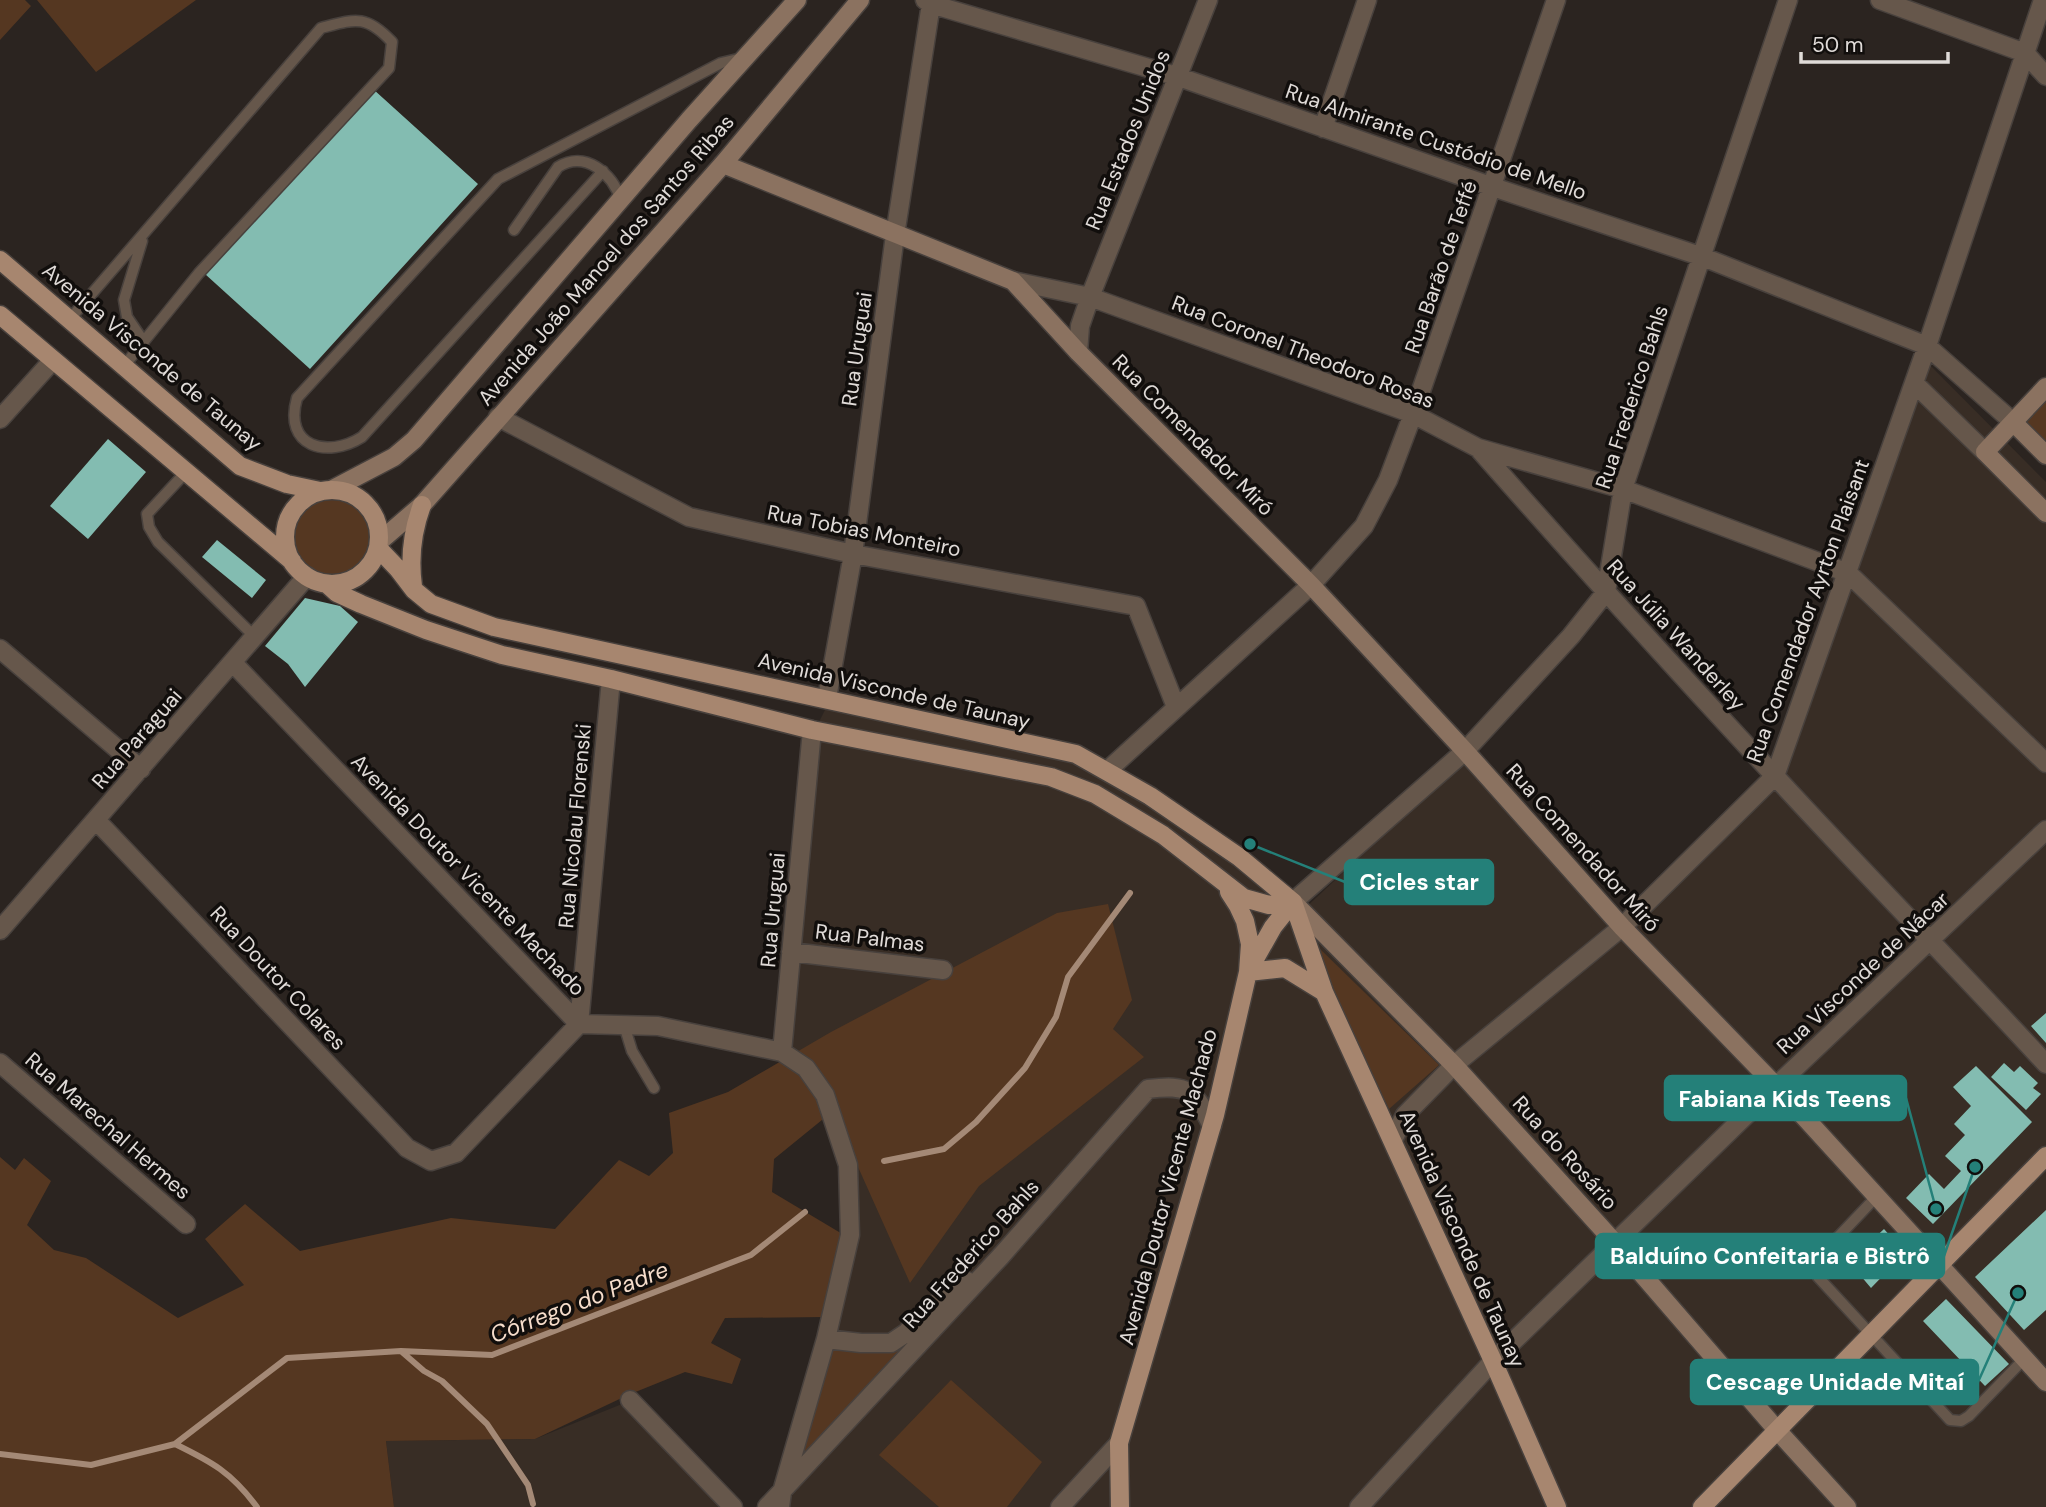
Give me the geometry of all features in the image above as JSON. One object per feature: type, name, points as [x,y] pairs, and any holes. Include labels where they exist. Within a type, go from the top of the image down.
[{"type":"main road","name":"Avenida João Manoel dos Santos Ribas","points":[[327,490],[394,457],[414,440],[797,0]]},
{"type":"main road","name":"Avenida João Manoel dos Santos Ribas","points":[[378,545],[422,505],[723,164],[860,0]]},
{"type":"main road","name":"Rua Coronel Theodoro Rosas","points":[[723,164],[1013,281]]},
{"type":"main road","name":"Avenida Visconde de Taunay","points":[[0,260],[240,466],[287,484],[345,491],[366,503],[378,524],[378,545],[414,590],[431,604],[494,627],[1076,754],[1150,796],[1239,857],[1293,902],[1324,992],[1557,1507]]},
{"type":"main road","name":"Rua Comendador Miró","points":[[1013,281],[1078,352],[1311,585],[1465,751],[1622,927],[1776,1086],[2046,1382]]},
{"type":"main road","points":[[0,315],[307,576],[327,584],[337,593],[426,630],[502,655],[611,679],[812,730],[1051,777],[1095,794],[1163,835],[1244,898],[1269,905],[1293,902]]},
{"type":"main road","points":[[2046,387],[1985,452],[2046,513]]},
{"type":"main road","points":[[2013,422],[2046,455]]},
{"type":"main road","points":[[292,561],[285,542],[288,521],[299,502],[327,490]]},
{"type":"main road","points":[[414,590],[411,550],[422,505]]},
{"type":"main road","points":[[327,584],[338,584],[358,576],[373,560],[378,545]]},
{"type":"main road","name":"Avenida Doutor Vicente Machado","points":[[1120,1507],[1119,1443],[1212,1126],[1248,972],[1250,944],[1245,921],[1223,883]]},
{"type":"main road","points":[[1248,972],[1273,927],[1293,902]]},
{"type":"main road","name":"Rua do Rosário","points":[[1293,902],[1454,1065],[1616,1244],[1847,1507]]},
{"type":"main road","points":[[1248,972],[1285,968],[1324,992]]},
{"type":"main road","points":[[1702,1507],[2046,1156]]},
{"type":"street","name":"Rua Estados Unidos","points":[[1090,297],[1208,0]]},
{"type":"street","points":[[1323,128],[1367,0]]},
{"type":"street","name":"Rua Barão de Teffé","points":[[1107,771],[1311,585],[1364,526],[1388,480],[1413,414],[1556,0]]},
{"type":"street","name":"Rua Frederico Bahls","points":[[1293,902],[1465,751],[1571,636],[1606,592],[1623,489],[1787,0]]},
{"type":"street","points":[[1880,0],[2025,53],[2046,76]]},
{"type":"street","name":"Rua Comendador Ayrton Plaisant","points":[[1392,1140],[1405,1115],[1454,1065],[1622,927],[1775,776],[1927,346],[2043,0]]},
{"type":"street","name":"Rua Almirante Custódio de Mello","points":[[928,2],[1179,77],[1703,257],[1927,346],[2013,422]]},
{"type":"street","name":"Rua Uruguai","points":[[827,698],[853,554],[928,2]]},
{"type":"street","name":"Rua Coronel Theodoro Rosas","points":[[1013,281],[1090,297],[1413,414],[1478,448],[1623,489],[1848,573],[2046,763]]},
{"type":"street","points":[[1078,352],[1080,326],[1090,297]]},
{"type":"street","points":[[0,419],[53,360]]},
{"type":"street","points":[[1914,383],[1985,452]]},
{"type":"street","name":"Rua Tobias Monteiro","points":[[498,417],[688,517],[853,554],[1136,606],[1176,707]]},
{"type":"street","name":"Rua Júlia Wanderley","points":[[1478,448],[1775,776],[2046,1064]]},
{"type":"street","name":"Rua Paraguai","points":[[0,930],[307,576]]},
{"type":"street","points":[[0,649],[141,769]]},
{"type":"street","name":"Avenida Doutor Vicente Machado","points":[[233,663],[579,1024],[658,1026],[782,1052],[806,1068],[825,1095],[848,1166],[850,1235],[826,1339],[781,1500]]},
{"type":"street","name":"Rua Nicolau Florenski","points":[[579,1024],[611,679]]},
{"type":"street","name":"Rua Uruguai","points":[[782,1052],[812,730]]},
{"type":"street","name":"Rua Doutor Colares","points":[[96,820],[407,1148],[431,1161],[456,1153],[579,1024]]},
{"type":"street","name":"Rua Visconde de Nácar","points":[[1359,1507],[1493,1361],[1776,1086],[2046,830]]},
{"type":"street","name":"Rua Palmas","points":[[792,952],[943,970]]},
{"type":"street","name":"Rua Marechal Hermes","points":[[0,1063],[186,1224]]},
{"type":"street","name":"Rua Frederico Bahls","points":[[767,1507],[781,1500],[1148,1089],[1174,1086],[1187,1091],[1200,1102],[1212,1126]]},
{"type":"street","points":[[826,1339],[891,1343],[906,1333],[927,1310],[1001,1256]]},
{"type":"street","points":[[630,1400],[733,1507]]},
{"type":"street","points":[[1060,1507],[1119,1443]]},
{"type":"lane","points":[[70,319],[321,28],[351,20],[377,26],[392,42],[389,68],[199,273],[124,366]]},
{"type":"lane","points":[[603,171],[362,437],[346,446],[335,448],[312,447],[305,441],[296,425],[297,398],[498,179],[721,63],[746,58]]},
{"type":"lane","points":[[513,230],[558,167],[568,161],[587,163],[603,171],[611,180],[621,201]]},
{"type":"lane","points":[[144,234],[124,300],[127,317],[144,342]]},
{"type":"lane","points":[[186,472],[148,514],[149,527],[158,542],[255,637]]},
{"type":"lane","points":[[624,1025],[632,1051],[654,1088]]},
{"type":"lane","points":[[1877,1196],[1819,1257],[1815,1266],[1818,1278],[1872,1333],[1950,1420],[1961,1421],[1969,1416],[2025,1358]]},
{"type":"shaded area","points":[[0,0],[25,0],[31,6],[0,40]]},
{"type":"shaded area","points":[[37,0],[196,0],[96,72]]},
{"type":"shaded area","points":[[1918,353],[2046,482],[2046,1507],[779,1507],[792,1496],[852,1235],[832,1108],[784,1050],[815,730],[830,700],[1076,756],[1107,772],[1302,911],[1467,757],[1622,925],[1772,774]]},
{"type":"shaded area","points":[[2046,394],[2046,463],[2013,429]]},
{"type":"shaded area","points":[[332,500],[346,503],[358,511],[366,523],[369,537],[366,551],[358,563],[346,571],[332,574],[318,571],[306,563],[298,551],[295,537],[298,523],[306,511],[318,503]]},
{"type":"shaded area","points":[[1108,904],[1132,1000],[1113,1029],[1144,1057],[979,1186],[910,1283],[833,1111],[774,1159],[772,1192],[844,1235],[825,1317],[725,1318],[711,1343],[741,1359],[732,1384],[685,1372],[628,1395],[535,1439],[386,1441],[394,1507],[0,1507],[0,1157],[15,1170],[24,1158],[51,1181],[27,1225],[54,1250],[86,1258],[178,1318],[244,1285],[205,1239],[245,1204],[300,1251],[451,1218],[555,1229],[619,1160],[649,1176],[673,1153],[669,1113],[728,1092],[831,1032],[1057,913]]},
{"type":"shaded area","points":[[1318,947],[1439,1065],[1389,1109],[1341,1009]]},
{"type":"shaded area","points":[[940,1310],[802,1460],[828,1355],[836,1348],[871,1350]]},
{"type":"shaded area","points":[[951,1380],[1042,1462],[1007,1507],[939,1507],[879,1455]]},
{"type":"shaded area","points":[[627,1402],[744,1507],[394,1507],[386,1441],[535,1439]]},
{"type":"building","points":[[373,89],[478,184],[310,369],[205,274]]},
{"type":"building","points":[[108,439],[146,472],[88,539],[50,506]]},
{"type":"building","points":[[217,540],[266,580],[252,598],[202,557]]},
{"type":"building","points":[[305,598],[340,606],[358,622],[305,687],[288,664],[265,646]]},
{"type":"building","points":[[2046,1013],[2046,1043],[2031,1026]]},
{"type":"building","points":[[2004,1063],[2014,1072],[2020,1066],[2038,1083],[2033,1088],[2041,1094],[2026,1110],[1991,1077]]},
{"type":"building","points":[[1976,1066],[2032,1122],[1933,1224],[1906,1198],[1929,1174],[1944,1189],[1961,1171],[1945,1156],[1965,1135],[1954,1124],[1971,1106],[1953,1087]]},
{"type":"building","points":[[2046,1210],[2046,1310],[2024,1330],[1975,1277]]},
{"type":"building","points":[[1884,1229],[1905,1253],[1871,1288],[1849,1262]]},
{"type":"building","points":[[1946,1299],[2009,1364],[1985,1386],[1923,1321]]},
{"type":"waterway","name":"Córrego do Padre","points":[[884,1161],[944,1149],[976,1122],[1025,1068],[1056,1017],[1068,977],[1130,893]]},
{"type":"waterway","name":"Córrego do Padre","points":[[0,1454],[91,1465],[175,1444],[287,1358],[401,1351],[492,1355],[751,1255],[805,1212]]},
{"type":"waterway","points":[[402,1352],[424,1371],[442,1381],[487,1424],[528,1485],[533,1504]]},
{"type":"waterway","points":[[175,1444],[220,1469],[257,1507]]},
{"type":"place","name":"Cicles star","points":[[1250,844]]},
{"type":"place","name":"Balduíno Confeitaria e Bistrô","points":[[1975,1167]]},
{"type":"place","name":"Fabiana Kids Teens","points":[[1936,1209]]},
{"type":"place","name":"Cescage Unidade Mitaí","points":[[2018,1293]]}]
